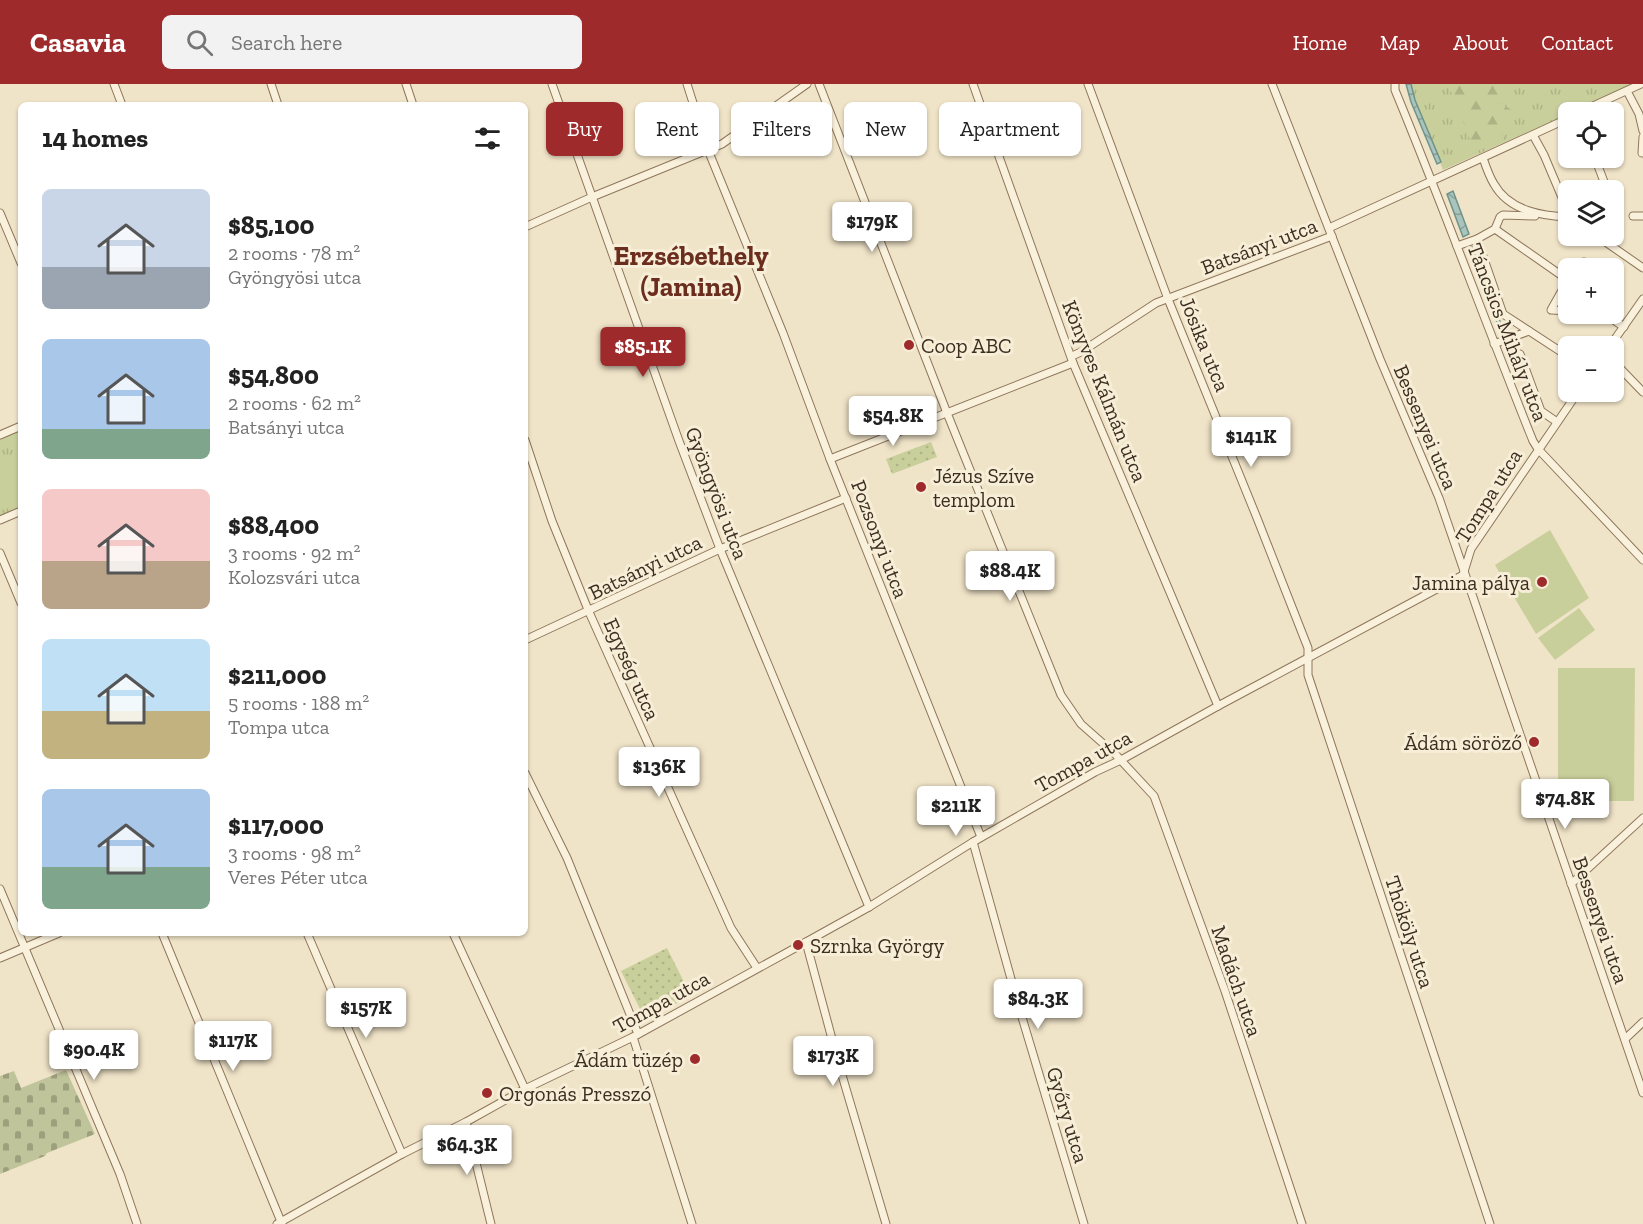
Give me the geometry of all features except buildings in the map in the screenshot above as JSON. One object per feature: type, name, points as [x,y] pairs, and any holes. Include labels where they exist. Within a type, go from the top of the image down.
[{"type":"street","points":[[114,84],[121,102]]},
{"type":"street","points":[[271,84],[277,102]]},
{"type":"street","points":[[406,84],[412,102]]},
{"type":"street","name":"Gyöngyösi utca","points":[[552,84],[679,441],[720,549],[869,907]]},
{"type":"street","name":"Pozsonyi utca","points":[[687,84],[693,102]]},
{"type":"street","points":[[719,145],[807,84]]},
{"type":"street","name":"Madách utca","points":[[819,84],[947,413],[1061,695],[1082,724],[1121,760],[1154,796],[1225,991],[1302,1224]]},
{"type":"street","name":"Könyves Kálmán utca","points":[[973,84],[1073,360],[1218,706]]},
{"type":"street","name":"Jósika utca","points":[[1089,84],[1168,298],[1308,648]]},
{"type":"street","name":"Bessenyei utca","points":[[1272,84],[1380,359],[1438,498],[1643,1093]]},
{"type":"street","name":"Táncsics Mihály utca","points":[[1395,84],[1395,90],[1433,181],[1494,344],[1538,449],[1643,560]]},
{"type":"street","points":[[1602,102],[1641,84]]},
{"type":"street","points":[[1627,91],[1639,114],[1643,131]]},
{"type":"street","name":"Batsányi utca","points":[[1329,228],[1558,123]]},
{"type":"street","points":[[1533,135],[1558,189]]},
{"type":"street","points":[[1642,153],[1643,137]]},
{"type":"street","points":[[528,226],[693,156]]},
{"type":"street","name":"Pozsonyi utca","points":[[710,156],[783,333],[830,459],[981,837]]},
{"type":"street","points":[[1483,158],[1495,186],[1504,196],[1516,205],[1542,216]]},
{"type":"street","points":[[1514,215],[1516,205]]},
{"type":"street","points":[[0,213],[18,256]]},
{"type":"street","points":[[1456,246],[1477,239],[1495,229],[1503,215],[1558,215]]},
{"type":"street","points":[[1633,216],[1643,216]]},
{"type":"street","points":[[1495,229],[1558,272]]},
{"type":"street","name":"Batsányi utca","points":[[830,459],[1073,360],[1081,352],[1156,303],[1332,236]]},
{"type":"street","points":[[1477,239],[1503,315],[1558,350]]},
{"type":"street","points":[[1611,246],[1643,268]]},
{"type":"street","points":[[1558,297],[1551,310],[1558,310]]},
{"type":"street","points":[[1617,336],[1643,299]]},
{"type":"street","points":[[1620,324],[1624,327]]},
{"type":"street","points":[[1494,344],[1529,331]]},
{"type":"street","points":[[1520,354],[1541,411],[1557,422]]},
{"type":"street","points":[[1624,372],[1643,392]]},
{"type":"street","name":"Tompa utca","points":[[280,1223],[402,1154],[525,1089],[636,1035],[806,942],[1095,772],[1463,575],[1471,549],[1571,402]]},
{"type":"street","points":[[0,435],[18,427]]},
{"type":"street","name":"Egység utca","points":[[528,449],[552,520],[589,612],[731,928],[757,968]]},
{"type":"street","name":"Batsányi utca","points":[[528,639],[720,549],[846,498]]},
{"type":"street","points":[[0,520],[18,512]]},
{"type":"street","points":[[0,553],[18,596]]},
{"type":"street","name":"Thököly utca","points":[[1308,648],[1306,658],[1308,675],[1490,1224]]},
{"type":"street","points":[[528,779],[567,858],[636,1035],[692,1224]]},
{"type":"street","points":[[1571,884],[1643,819]]},
{"type":"street","name":"Győry utca","points":[[973,842],[1018,1004],[1084,1224]]},
{"type":"street","points":[[0,889],[18,932]]},
{"type":"street","points":[[19,936],[128,1194],[137,1224]]},
{"type":"street","points":[[0,958],[52,936]]},
{"type":"street","points":[[163,936],[280,1223]]},
{"type":"street","points":[[308,936],[402,1154]]},
{"type":"street","points":[[454,936],[525,1089]]},
{"type":"street","points":[[806,942],[839,1065],[886,1224]]},
{"type":"street","points":[[1625,1039],[1643,1022]]},
{"type":"street","points":[[466,1122],[491,1224]]},
{"type":"green space","points":[[1411,84],[1635,84],[1595,102],[1558,102],[1558,118],[1443,170],[1415,100]]},
{"type":"green space","points":[[1448,84],[1517,84],[1499,102],[1518,114],[1501,128],[1503,139],[1475,152]]},
{"type":"green space","points":[[18,431],[18,508],[0,516],[0,439]]},
{"type":"green space","points":[[931,442],[937,457],[892,474],[886,459]]},
{"type":"green space","points":[[18,463],[18,490],[2,497],[0,471]]},
{"type":"green space","name":"Jamina pálya","points":[[1550,530],[1589,598],[1536,634],[1495,565]]},
{"type":"green space","points":[[1579,608],[1595,630],[1555,660],[1538,638]]},
{"type":"green space","points":[[1558,668],[1635,668],[1634,801],[1558,801]]},
{"type":"green space","points":[[667,948],[691,996],[645,1019],[621,971]]},
{"type":"green space","points":[[66,1070],[95,1134],[0,1174],[0,1076],[14,1071],[21,1088]]},
{"type":"water","points":[[1406,84],[1411,84],[1415,100],[1441,162],[1437,164],[1411,102]]},
{"type":"water","points":[[1453,191],[1469,234],[1463,237],[1447,194]]},
{"type":"water","points":[[1472,247],[1504,332],[1501,333],[1469,248]]},
{"type":"place","name":"Coop ABC","points":[[909,345]]},
{"type":"place","name":"Jézus Szíve templom","points":[[921,487]]},
{"type":"place","name":"Jamina pálya","points":[[1542,582]]},
{"type":"place","name":"Ádám söröző","points":[[1534,742]]},
{"type":"place","name":"Szrnka György","points":[[798,945]]},
{"type":"place","name":"Ádám tüzép","points":[[695,1059]]},
{"type":"place","name":"Orgonás Presszó","points":[[487,1093]]},
{"type":"district","name":"Erzsébethely (Jamina)","points":[[691,272]]}]
